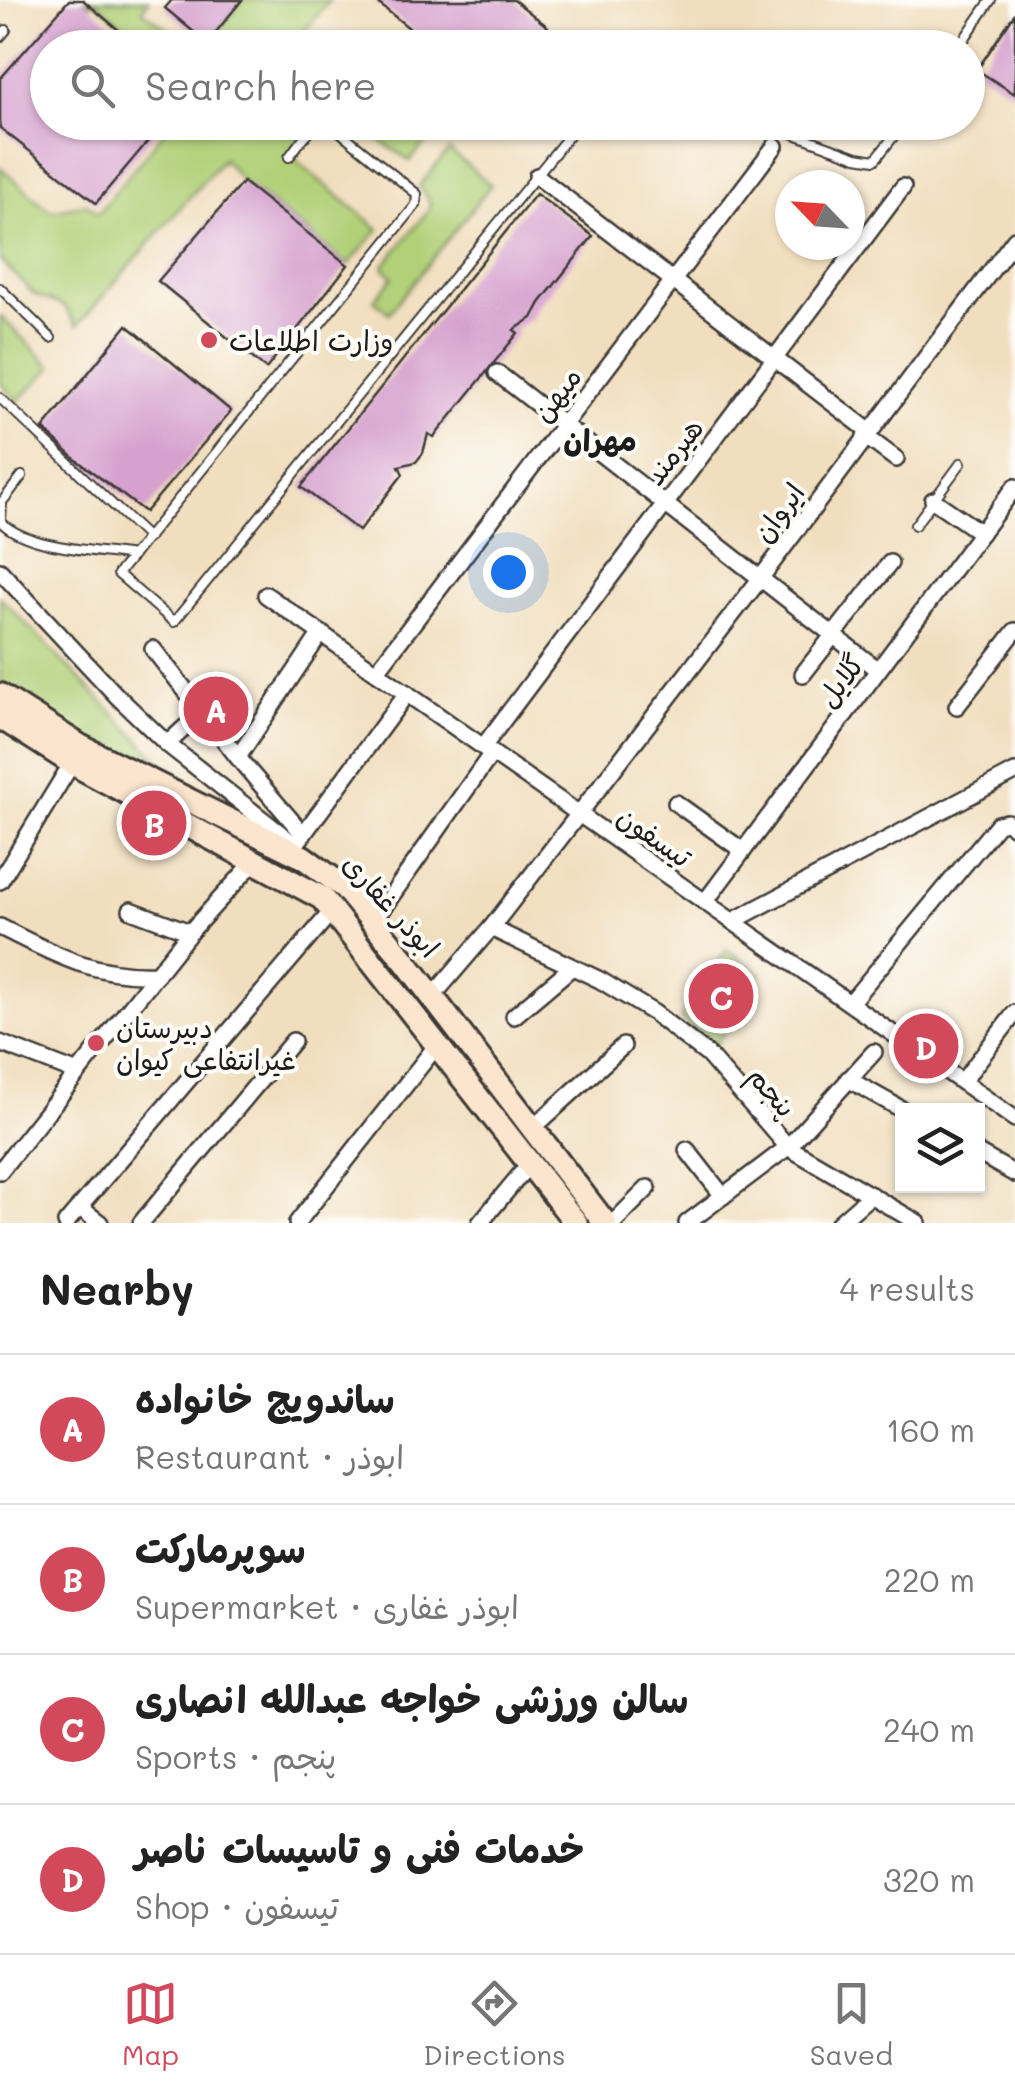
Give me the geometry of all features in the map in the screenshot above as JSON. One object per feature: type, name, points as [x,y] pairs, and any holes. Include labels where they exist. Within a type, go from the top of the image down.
[{"type":"main road","name":"ابوذر غفاری","points":[[1,714],[290,843],[344,888],[604,1223]]},
{"type":"main road","name":"ابوذر غفاری","points":[[1,714],[72,763],[322,898],[576,1223]]},
{"type":"main road","points":[[254,862],[290,843]]},
{"type":"street","name":"میهن","points":[[376,672],[775,146]]},
{"type":"street","points":[[537,176],[776,359],[896,460]]},
{"type":"street","name":"هیرمند","points":[[373,922],[488,750],[663,504],[903,187]]},
{"type":"street","name":"ایروان","points":[[431,998],[490,928],[760,579],[1015,239]]},
{"type":"street","points":[[498,373],[878,670]]},
{"type":"street","name":"گلایل","points":[[705,902],[1015,487]]},
{"type":"street","points":[[933,500],[981,533]]},
{"type":"street","points":[[803,674],[890,563]]},
{"type":"street","points":[[0,571],[116,695],[168,744],[290,843]]},
{"type":"street","name":"تیسفون","points":[[266,595],[1015,1119]]},
{"type":"street","points":[[957,706],[1015,631]]},
{"type":"street","points":[[238,757],[321,634]]},
{"type":"street","points":[[153,649],[238,757],[290,843]]},
{"type":"street","points":[[290,843],[407,694]]},
{"type":"street","points":[[168,744],[202,712]]},
{"type":"street","points":[[0,881],[72,763]]},
{"type":"street","points":[[732,921],[1015,772]]},
{"type":"street","points":[[676,804],[743,851]]},
{"type":"street","points":[[850,1004],[998,824],[1007,822],[1015,827]]},
{"type":"street","points":[[0,1171],[190,932],[254,862]]},
{"type":"street","points":[[131,910],[190,932]]},
{"type":"street","points":[[66,1223],[332,911]]},
{"type":"street","points":[[0,927],[77,965],[124,976],[156,974]]},
{"type":"street","name":"پنجم","points":[[490,928],[654,1012],[708,1054],[788,1147],[918,1223]]},
{"type":"street","points":[[514,1016],[572,967]]},
{"type":"street","points":[[962,1082],[1015,1014]]},
{"type":"street","points":[[141,1223],[293,1041]]},
{"type":"street","points":[[0,1043],[78,1073]]},
{"type":"street","points":[[298,1223],[438,1045]]},
{"type":"street","points":[[532,1128],[623,1046]]},
{"type":"street","points":[[687,1223],[788,1147],[874,1052]]},
{"type":"street","points":[[848,1079],[895,1105]]},
{"type":"street","points":[[687,1150],[723,1196]]},
{"type":"street","points":[[985,1157],[1015,1174]]},
{"type":"street","points":[[480,1223],[530,1163]]},
{"type":"street","points":[[613,1223],[648,1188]]},
{"type":"street","points":[[839,1223],[871,1195]]},
{"type":"street","points":[[79,1207],[100,1223]]},
{"type":"lane","points":[[971,30],[992,0]]},
{"type":"lane","points":[[289,158],[303,140]]},
{"type":"lane","points":[[349,140],[417,194],[416,205],[118,574],[174,622],[566,140]]},
{"type":"lane","points":[[810,140],[857,158],[874,160],[890,140]]},
{"type":"lane","points":[[0,288],[50,338]]},
{"type":"lane","points":[[0,398],[148,538]]},
{"type":"lane","points":[[916,525],[961,463]]},
{"type":"lane","points":[[22,476],[2,502],[1,522],[8,529],[38,541],[133,556]]},
{"type":"green space","points":[[86,0],[149,0],[142,10],[168,30],[129,30],[94,1],[91,4]]},
{"type":"green space","points":[[243,0],[330,0],[305,30],[219,30]]},
{"type":"green space","points":[[157,140],[297,140],[296,161],[379,229],[348,265],[243,182],[223,159],[77,326],[64,306],[35,295],[0,260],[0,167],[50,211],[87,204],[98,213]]},
{"type":"green space","points":[[379,140],[428,140],[410,161]]},
{"type":"green space","points":[[449,150],[491,185],[389,313],[374,300],[393,277],[383,267],[428,211],[430,202],[419,186]]},
{"type":"green space","points":[[0,316],[52,367],[17,402],[0,382]]},
{"type":"green space","points":[[0,597],[160,761],[240,821],[144,777],[0,681]]},
{"type":"green space","points":[[727,949],[761,974],[715,1046],[680,1019]]},
{"type":"building","points":[[69,0],[83,0],[119,30],[43,30]]},
{"type":"building","points":[[172,0],[242,0],[218,30],[191,30],[165,8]]},
{"type":"building","points":[[374,0],[514,0],[548,27],[546,30],[412,30]]},
{"type":"building","points":[[1015,13],[1015,94],[985,75],[985,58]]},
{"type":"building","points":[[30,45],[30,140],[149,140],[96,203],[0,128],[0,79]]},
{"type":"building","points":[[243,182],[348,265],[266,369],[158,281]]},
{"type":"building","points":[[536,194],[593,236],[532,318],[514,330],[518,333],[434,437],[428,434],[416,462],[399,466],[403,474],[359,531],[301,487]]},
{"type":"building","points":[[127,325],[231,411],[145,512],[43,429]]},
{"type":"place","name":"وزارت اطلاعات","points":[[209,340]]},
{"type":"place","name":"ساندویچ خانواده","points":[[216,709]]},
{"type":"place","name":"سوپرمارکت","points":[[154,823]]},
{"type":"place","name":"سالن ورزشی خواجه عبدالله انصاری","points":[[721,996]]},
{"type":"place","name":"دبیرستان غیرانتفاعی کیوان","points":[[96,1043]]},
{"type":"place","name":"خدمات فنی و تاسیسات ناصر","points":[[926,1046]]},
{"type":"district","name":"مهران","points":[[600,439]]}]
